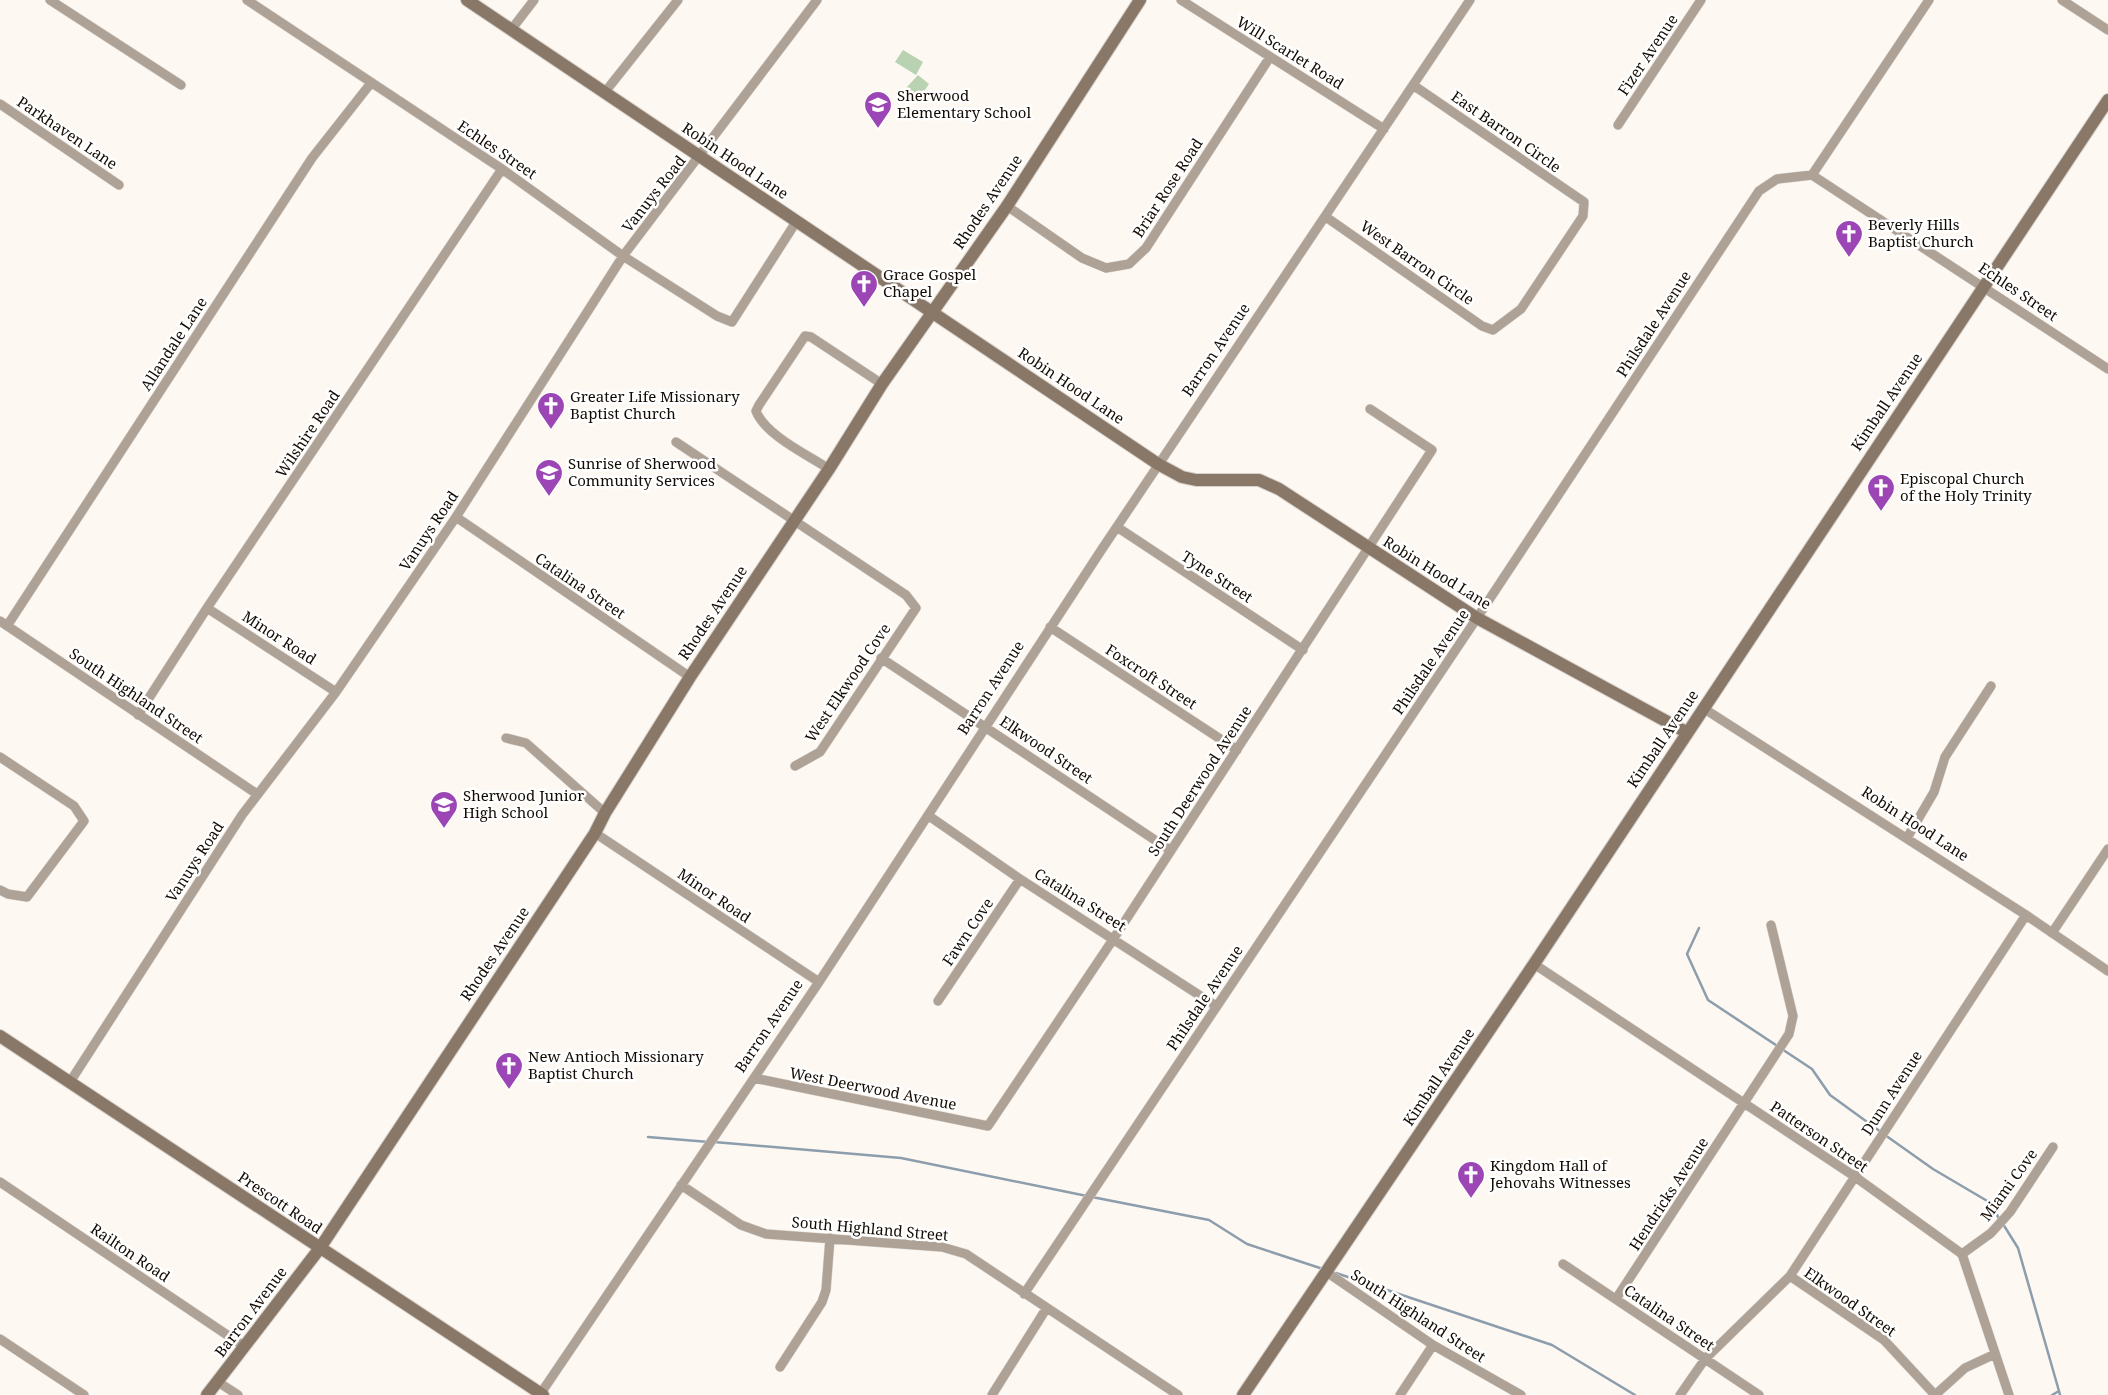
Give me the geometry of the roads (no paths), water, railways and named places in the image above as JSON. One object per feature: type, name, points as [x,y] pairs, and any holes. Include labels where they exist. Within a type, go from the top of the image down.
[{"type":"main road","name":"Robin Hood Lane","points":[[467,0],[1158,464],[1182,477],[1196,480],[1259,480],[1279,489],[1477,618],[1686,732]]},
{"type":"main road","name":"Rhodes Avenue","points":[[320,1248],[595,833],[605,813],[690,677],[829,469],[882,384],[1007,206],[1140,0]]},
{"type":"main road","name":"Kimball Avenue","points":[[1243,1395],[1328,1273],[2108,100]]},
{"type":"main road","name":"Prescott Road","points":[[0,1036],[542,1394]]},
{"type":"main road","name":"Barron Avenue","points":[[207,1395],[320,1248]]},
{"type":"street","points":[[50,0],[181,85]]},
{"type":"street","name":"Echles Street","points":[[247,0],[502,169],[623,256],[717,316],[732,322],[796,222]]},
{"type":"street","points":[[511,30],[534,0]]},
{"type":"street","points":[[605,92],[678,0]]},
{"type":"street","name":"Vanuys Road","points":[[70,1082],[242,815],[336,692],[456,517],[623,256],[700,158],[817,0]]},
{"type":"street","name":"Will Scarlet Road","points":[[1181,0],[1384,129]]},
{"type":"street","name":"Barron Avenue","points":[[542,1394],[929,816],[985,726],[1158,464],[1326,217],[1470,0]]},
{"type":"street","name":"Fizer Avenue","points":[[1618,126],[1701,0]]},
{"type":"street","points":[[1812,175],[1929,0]]},
{"type":"street","points":[[2062,0],[2108,30]]},
{"type":"street","name":"Briar Rose Road","points":[[1007,206],[1082,258],[1106,268],[1129,264],[1146,248],[1270,57]]},
{"type":"street","name":"Allandale Lane","points":[[4,624],[312,158],[371,83]]},
{"type":"street","name":"East Barron Circle","points":[[1414,85],[1584,202],[1582,216],[1521,309],[1493,330]]},
{"type":"street","name":"Parkhaven Lane","points":[[0,104],[119,185]]},
{"type":"street","name":"Wilshire Road","points":[[138,715],[207,608],[502,169]]},
{"type":"street","name":"Echles Street","points":[[1812,175],[2108,369]]},
{"type":"street","name":"Philsdale Avenue","points":[[1024,1294],[1477,618],[1759,192],[1777,179],[1812,175]]},
{"type":"street","name":"West Barron Circle","points":[[1326,217],[1482,326],[1493,330]]},
{"type":"street","points":[[829,469],[781,439],[758,416],[757,408],[805,336],[811,337],[882,384]]},
{"type":"street","name":"South Deerwood Avenue","points":[[988,1126],[1114,938],[1432,450],[1370,409]]},
{"type":"street","points":[[676,442],[794,521]]},
{"type":"street","name":"Catalina Street","points":[[456,517],[690,677]]},
{"type":"street","name":"West Elkwood Cove","points":[[794,521],[906,595],[916,608],[820,752],[795,766]]},
{"type":"street","name":"Tyne Street","points":[[1117,527],[1303,650]]},
{"type":"street","name":"Minor Road","points":[[207,608],[336,692]]},
{"type":"street","name":"South Highland Street","points":[[4,624],[258,794]]},
{"type":"street","name":"Foxcroft Street","points":[[1050,627],[1237,750]]},
{"type":"street","name":"Elkwood Street","points":[[881,658],[1170,850]]},
{"type":"street","points":[[1907,838],[1934,792],[1945,757],[1992,686]]},
{"type":"street","name":"Robin Hood Lane","points":[[1703,708],[2026,915],[2108,971]]},
{"type":"street","points":[[506,738],[526,743],[605,813]]},
{"type":"street","points":[[0,757],[74,806],[84,821],[27,897],[8,894],[0,890]]},
{"type":"street","name":"Catalina Street","points":[[929,816],[1020,879],[1114,938],[1216,1006]]},
{"type":"street","name":"Minor Road","points":[[595,833],[818,982]]},
{"type":"street","points":[[2052,933],[2108,849]]},
{"type":"street","name":"Fawn Cove","points":[[938,1001],[1020,879]]},
{"type":"street","name":"Dunn Avenue","points":[[1680,1395],[1705,1359],[1790,1276],[2026,915]]},
{"type":"street","name":"Hendricks Avenue","points":[[1616,1299],[1789,1034],[1793,1016],[1771,925]]},
{"type":"street","name":"Patterson Street","points":[[1534,964],[1854,1176],[1962,1254]]},
{"type":"street","name":"West Deerwood Avenue","points":[[754,1078],[988,1126]]},
{"type":"street","name":"Miami Cove","points":[[1962,1254],[1991,1233],[2004,1219],[2053,1147]]},
{"type":"street","name":"Railton Road","points":[[0,1182],[245,1347]]},
{"type":"street","name":"South Highland Street","points":[[681,1185],[741,1225],[766,1234],[942,1247],[966,1254],[1178,1395]]},
{"type":"street","points":[[780,1367],[822,1302],[826,1290],[830,1238]]},
{"type":"street","points":[[1962,1254],[2009,1395]]},
{"type":"street","name":"Catalina Street","points":[[1563,1264],[1759,1395]]},
{"type":"street","name":"South Highland Street","points":[[1328,1273],[1434,1346],[1521,1395]]},
{"type":"street","name":"Elkwood Street","points":[[1790,1276],[1884,1340],[1935,1395]]},
{"type":"street","points":[[992,1395],[1046,1309]]},
{"type":"street","points":[[0,1339],[84,1395]]},
{"type":"street","points":[[1400,1395],[1434,1346]]},
{"type":"street","points":[[1935,1395],[1965,1368],[1995,1354]]},
{"type":"street","points":[[218,1382],[238,1395]]},
{"type":"waterway","points":[[1699,928],[1687,954],[1708,1000],[1812,1069],[1830,1095],[1881,1132]]},
{"type":"waterway","points":[[1885,1135],[1933,1169],[1989,1202],[2000,1220]]},
{"type":"waterway","points":[[648,1137],[709,1142]]},
{"type":"waterway","points":[[714,1142],[901,1158],[1087,1196]]},
{"type":"waterway","points":[[1092,1197],[1209,1220],[1247,1244],[1323,1269]]},
{"type":"waterway","points":[[2003,1224],[2018,1248],[2059,1391]]},
{"type":"waterway","points":[[1336,1273],[1552,1345],[1635,1395]]},
{"type":"waterway","points":[[2052,1395],[2059,1391],[2060,1395]]},
{"type":"place","name":"Sherwood Elementary School","points":[[878,129]]},
{"type":"place","name":"Beverly Hills Baptist Church","points":[[1849,258]]},
{"type":"place","name":"Grace Gospel Chapel","points":[[864,308]]},
{"type":"place","name":"Greater Life Missionary Baptist Church","points":[[551,430]]},
{"type":"place","name":"Sunrise of Sherwood Community Services","points":[[549,497]]},
{"type":"place","name":"Episcopal Church of the Holy Trinity","points":[[1881,512]]},
{"type":"place","name":"Sherwood Junior High School","points":[[444,829]]},
{"type":"place","name":"New Antioch Missionary Baptist Church","points":[[509,1090]]},
{"type":"place","name":"Kingdom Hall of Jehovahs Witnesses","points":[[1471,1199]]}]
